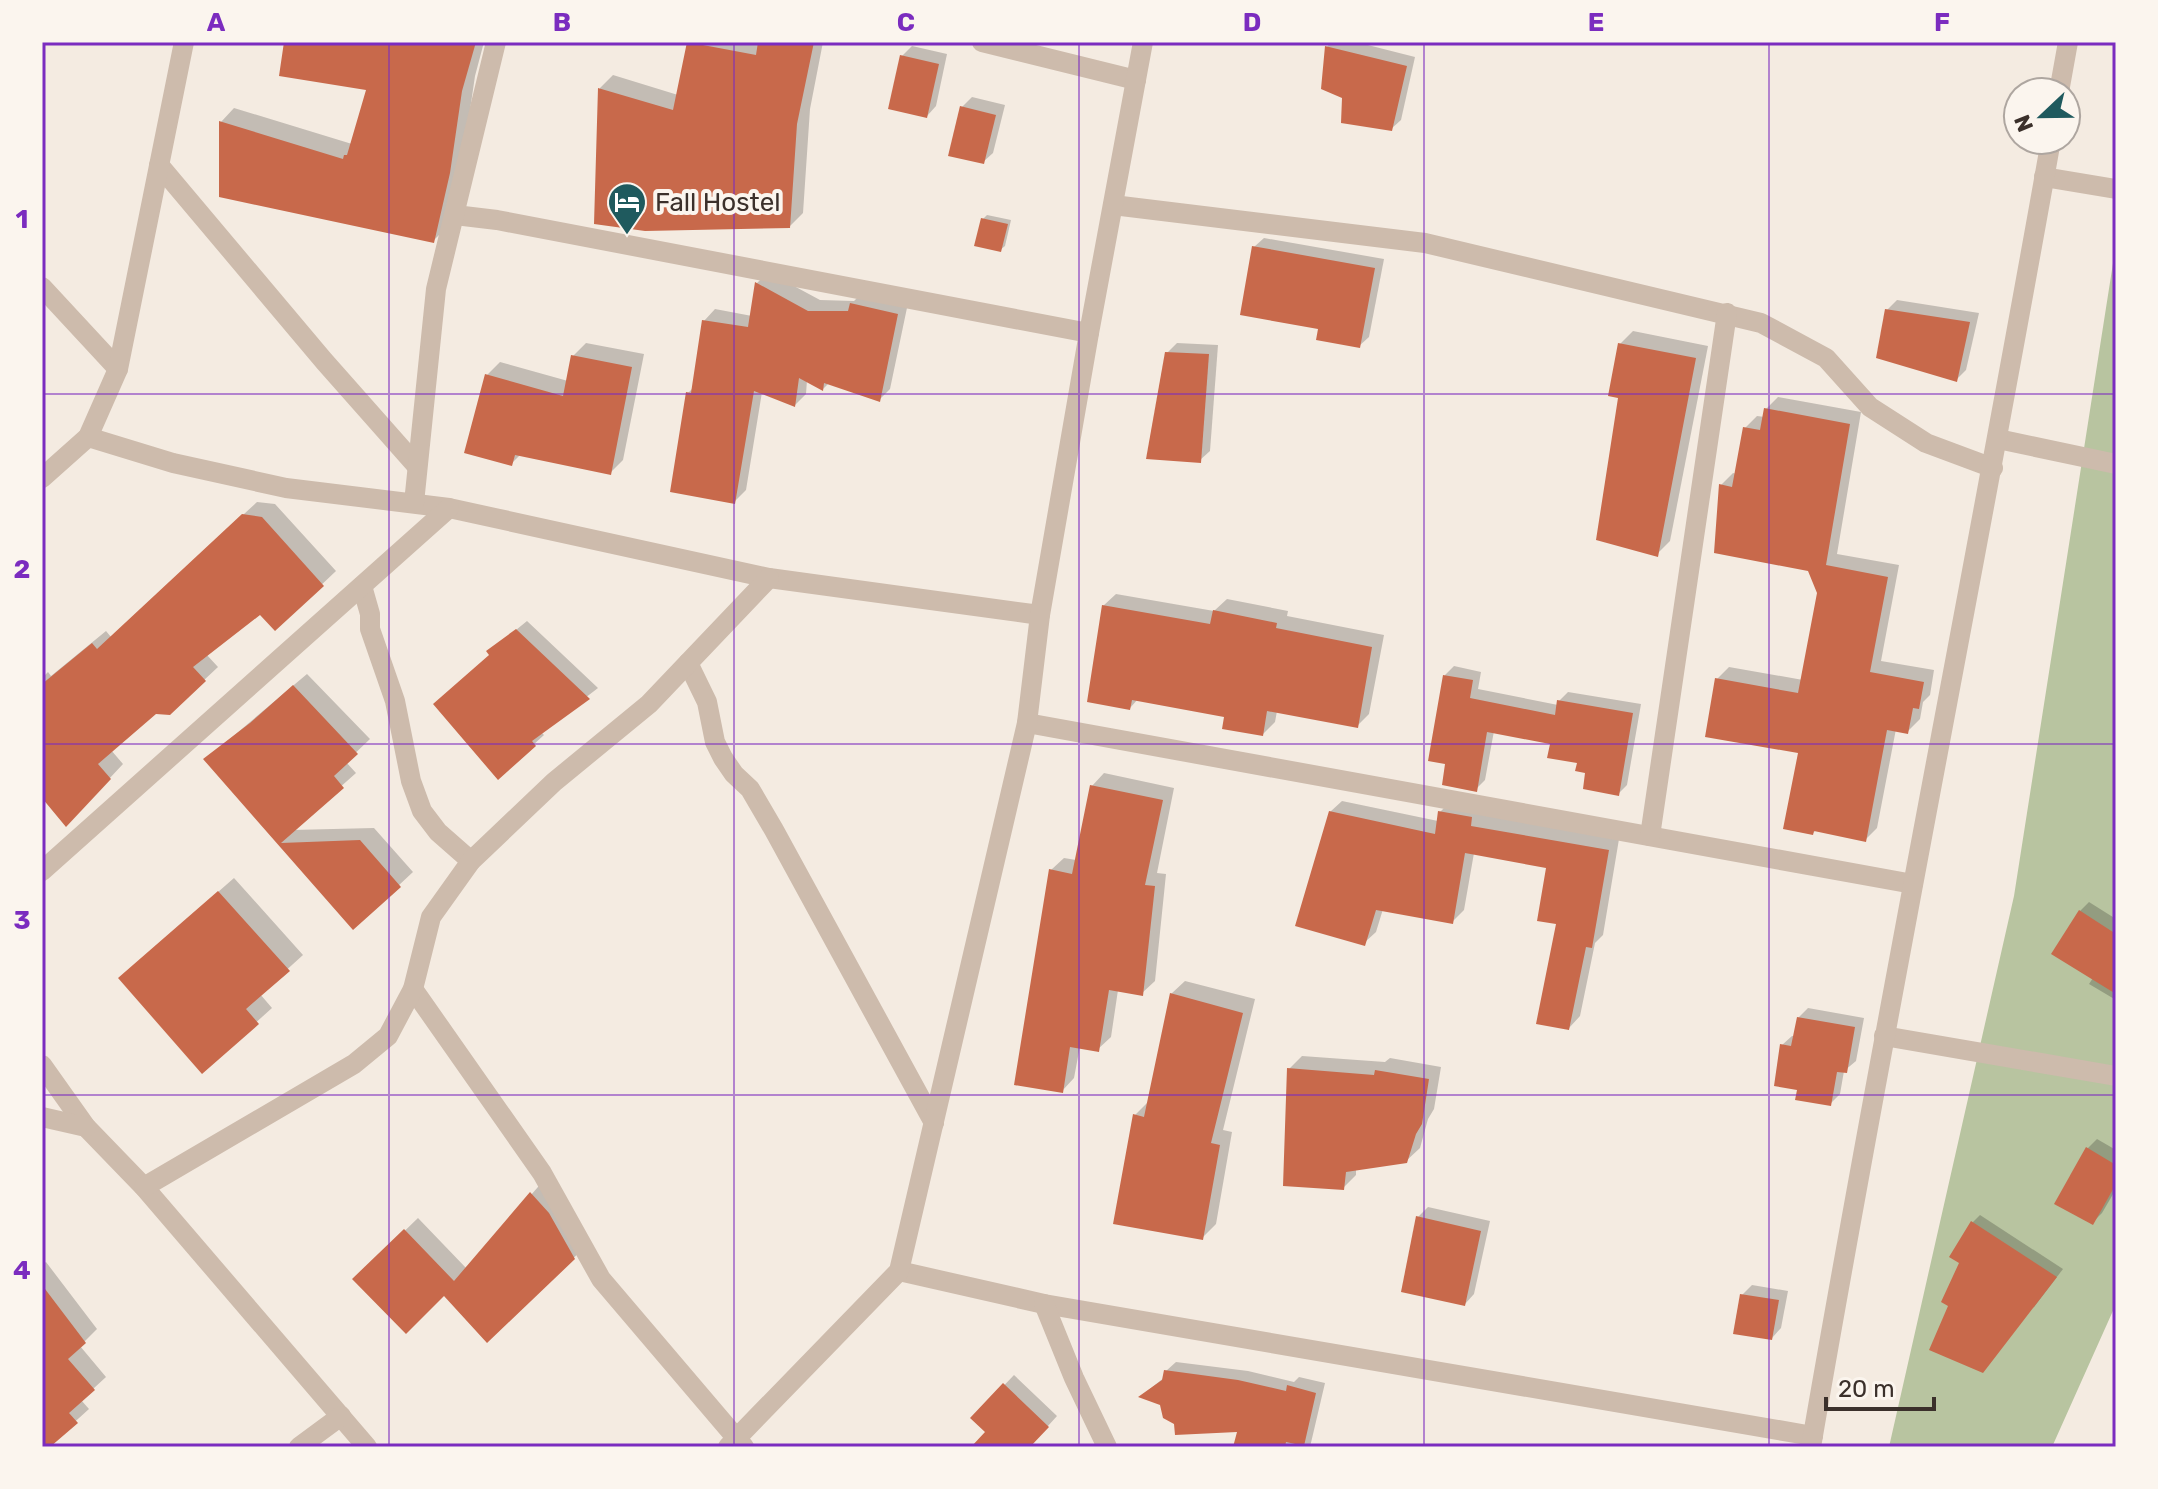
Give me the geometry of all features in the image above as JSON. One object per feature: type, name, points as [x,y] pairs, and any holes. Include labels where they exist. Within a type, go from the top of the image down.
[{"type":"street","points":[[42,478],[88,437],[118,369],[184,42]]},
{"type":"street","points":[[414,503],[436,289],[496,42]]},
{"type":"street","points":[[982,42],[1136,80]]},
{"type":"street","points":[[413,989],[542,1173],[601,1279],[736,1444],[899,1271],[1027,723],[1040,615],[1143,42]]},
{"type":"street","points":[[2062,76],[2068,42]]},
{"type":"street","points":[[899,1271],[1044,1304],[1812,1442],[1884,1036],[1993,468],[2048,156]]},
{"type":"street","points":[[159,165],[416,465]]},
{"type":"street","points":[[2044,177],[2116,189]]},
{"type":"street","points":[[1113,205],[1425,243],[1761,323],[1826,358],[1870,407],[1926,443],[1993,468]]},
{"type":"street","points":[[455,215],[497,220],[1089,333]]},
{"type":"street","points":[[42,287],[118,369]]},
{"type":"street","points":[[1650,836],[1727,313]]},
{"type":"street","points":[[88,437],[173,463],[286,488],[449,508],[769,578],[1040,615]]},
{"type":"street","points":[[1998,439],[2116,464]]},
{"type":"street","points":[[42,871],[449,508]]},
{"type":"street","points":[[144,1187],[354,1064],[388,1036],[413,989],[431,917],[471,861],[554,782],[649,704],[769,578]]},
{"type":"street","points":[[362,586],[370,614],[370,629],[395,701],[411,781],[422,811],[438,832],[471,861]]},
{"type":"street","points":[[688,663],[707,702],[715,742],[723,758],[750,789],[774,830],[934,1123]]},
{"type":"street","points":[[1027,723],[1913,884]]},
{"type":"street","points":[[1884,1036],[2116,1076]]},
{"type":"street","points":[[42,1065],[86,1127],[144,1187],[367,1447]]},
{"type":"street","points":[[42,1117],[86,1127]]},
{"type":"street","points":[[1044,1304],[1107,1447]]},
{"type":"street","points":[[299,1447],[341,1416]]},
{"type":"green space","points":[[2116,244],[2116,1304],[2052,1447],[1889,1447],[2014,896]]},
{"type":"building","points":[[284,42],[476,42],[462,91],[450,173],[434,243],[219,197],[219,121],[343,159],[347,155],[366,90],[279,76]]},
{"type":"building","points":[[687,42],[756,55],[758,42],[814,42],[797,124],[790,228],[645,231],[594,224],[598,88],[673,110]]},
{"type":"building","points":[[1325,46],[1407,66],[1392,131],[1341,123],[1342,98],[1321,89]]},
{"type":"building","points":[[900,55],[939,64],[927,118],[888,109]]},
{"type":"building","points":[[960,106],[996,115],[984,164],[948,156]]},
{"type":"building","points":[[981,218],[1008,224],[1001,252],[974,246]]},
{"type":"building","points":[[1252,246],[1375,268],[1360,348],[1316,340],[1318,329],[1240,315]]},
{"type":"building","points":[[755,282],[808,311],[848,311],[850,303],[898,314],[880,402],[824,383],[823,391],[799,378],[795,407],[754,391],[735,504],[670,492],[686,392],[691,393],[702,320],[748,327]]},
{"type":"building","points":[[1885,309],[1970,322],[1957,382],[1876,358]]},
{"type":"building","points":[[1618,343],[1696,358],[1658,557],[1596,540],[1618,398],[1608,396]]},
{"type":"building","points":[[1165,352],[1209,354],[1201,463],[1146,459]]},
{"type":"building","points":[[571,355],[632,367],[611,475],[515,455],[512,466],[464,453],[485,374],[563,396]]},
{"type":"building","points":[[1764,408],[1850,424],[1826,565],[1888,577],[1870,672],[1924,682],[1919,709],[1913,708],[1908,734],[1887,730],[1866,842],[1814,831],[1813,835],[1783,829],[1798,753],[1705,737],[1715,678],[1798,693],[1817,593],[1808,571],[1714,553],[1719,484],[1732,487],[1743,427],[1760,430]]},
{"type":"building","points":[[242,514],[262,517],[324,586],[275,631],[260,615],[193,667],[206,681],[170,715],[156,714],[98,764],[111,779],[66,827],[42,798],[42,684],[92,643],[97,649]]},
{"type":"building","points":[[1102,605],[1210,624],[1213,610],[1277,623],[1276,628],[1372,647],[1358,728],[1267,711],[1263,736],[1222,729],[1224,717],[1132,700],[1130,710],[1087,702]]},
{"type":"building","points":[[516,629],[590,699],[532,741],[536,746],[498,780],[433,704],[489,655],[486,651]]},
{"type":"building","points":[[1443,675],[1473,680],[1470,698],[1555,715],[1557,700],[1633,713],[1619,796],[1583,789],[1585,773],[1575,771],[1577,763],[1547,758],[1550,744],[1487,732],[1477,792],[1442,785],[1445,764],[1428,761]]},
{"type":"building","points":[[293,685],[358,754],[334,776],[344,788],[281,843],[360,840],[401,887],[353,930],[203,759]]},
{"type":"building","points":[[1090,785],[1163,800],[1145,885],[1155,886],[1143,996],[1109,990],[1099,1052],[1070,1047],[1063,1093],[1014,1085],[1049,869],[1072,874]]},
{"type":"building","points":[[1329,811],[1435,834],[1438,811],[1472,817],[1471,826],[1609,850],[1592,948],[1586,947],[1569,1030],[1536,1024],[1556,924],[1537,921],[1546,868],[1465,853],[1453,924],[1376,910],[1365,946],[1295,926]]},
{"type":"building","points":[[218,891],[290,971],[246,1009],[259,1024],[202,1074],[118,978]]},
{"type":"building","points":[[2079,910],[2116,934],[2116,994],[2051,954]]},
{"type":"building","points":[[1170,993],[1243,1013],[1211,1143],[1220,1145],[1203,1240],[1113,1224],[1133,1114],[1144,1117]]},
{"type":"building","points":[[1797,1017],[1855,1027],[1847,1073],[1837,1072],[1831,1106],[1795,1100],[1797,1090],[1774,1086],[1780,1044],[1791,1046]]},
{"type":"building","points":[[1287,1068],[1374,1075],[1375,1070],[1429,1079],[1422,1124],[1407,1163],[1346,1172],[1344,1190],[1283,1186]]},
{"type":"building","points":[[2086,1147],[2116,1165],[2116,1184],[2093,1225],[2054,1204]]},
{"type":"building","points":[[530,1192],[549,1213],[575,1259],[487,1343],[444,1296],[406,1334],[352,1279],[404,1229],[454,1281]]},
{"type":"building","points":[[1416,1216],[1481,1231],[1465,1306],[1401,1292]]},
{"type":"building","points":[[1971,1221],[2057,1277],[1983,1373],[1929,1350],[1948,1306],[1941,1302],[1959,1263],[1949,1257]]},
{"type":"building","points":[[42,1285],[86,1343],[68,1359],[95,1390],[69,1413],[78,1423],[50,1447],[42,1447]]},
{"type":"building","points":[[1740,1294],[1779,1300],[1772,1340],[1733,1334]]},
{"type":"building","points":[[1164,1370],[1238,1380],[1286,1391],[1287,1385],[1316,1393],[1304,1446],[1286,1442],[1285,1447],[1233,1447],[1237,1432],[1175,1435],[1174,1424],[1163,1418],[1160,1405],[1138,1397],[1162,1380]]},
{"type":"building","points":[[1003,1383],[1049,1427],[1030,1447],[971,1447],[985,1432],[970,1418]]},
{"type":"place","name":"Fall Hostel","points":[[627,236]]}]
